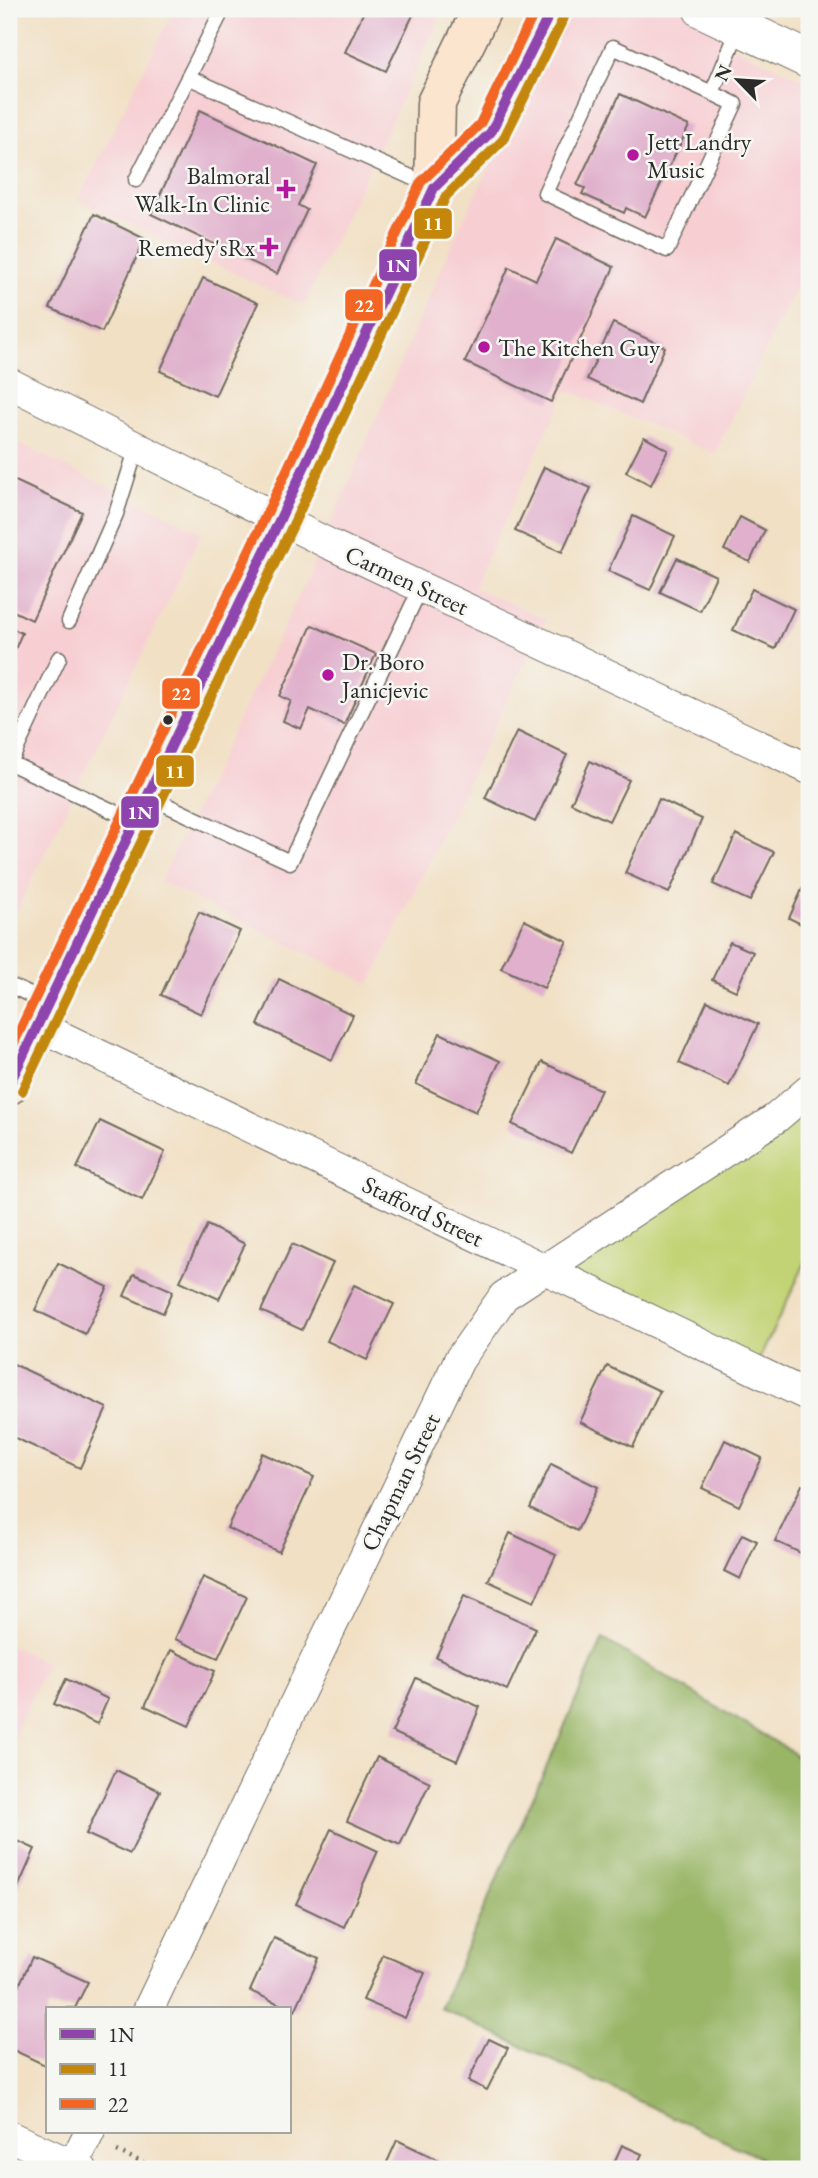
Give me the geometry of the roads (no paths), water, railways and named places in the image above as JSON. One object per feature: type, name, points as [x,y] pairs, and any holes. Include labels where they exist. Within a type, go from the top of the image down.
[{"type":"main road","points":[[434,187],[436,103],[482,9]]},
{"type":"main road","points":[[9,1085],[280,519],[434,187],[491,132],[552,9]]},
{"type":"street","points":[[702,9],[809,60]]},
{"type":"street","name":"Carmen Street","points":[[10,388],[137,447],[421,587],[809,769]]},
{"type":"street","name":"Stafford Street","points":[[42,1014],[543,1269],[809,1396]]},
{"type":"street","name":"Chapman Street","points":[[149,2007],[458,1360],[505,1296],[776,1118],[809,1090]]},
{"type":"street","points":[[9,2136],[78,2167],[90,2132]]},
{"type":"lane","points":[[135,180],[223,9]]},
{"type":"lane","points":[[712,93],[740,26]]},
{"type":"lane","points":[[612,47],[712,93],[734,104],[667,250],[545,193],[612,47]]},
{"type":"lane","points":[[188,77],[434,187]]},
{"type":"lane","points":[[69,621],[117,514],[137,447]]},
{"type":"lane","points":[[59,658],[9,764],[290,862],[421,587]]},
{"type":"lane","points":[[9,985],[42,1014]]},
{"type":"place","name":"Jett Landry Music","points":[[633,155]]},
{"type":"place","name":"Balmoral Walk-In Clinic","points":[[286,189]]},
{"type":"place","name":"Remedy'sRx","points":[[269,247]]},
{"type":"place","name":"The Kitchen Guy","points":[[484,347]]},
{"type":"place","name":"Dr. Boro Janicjevic","points":[[328,675]]}]
